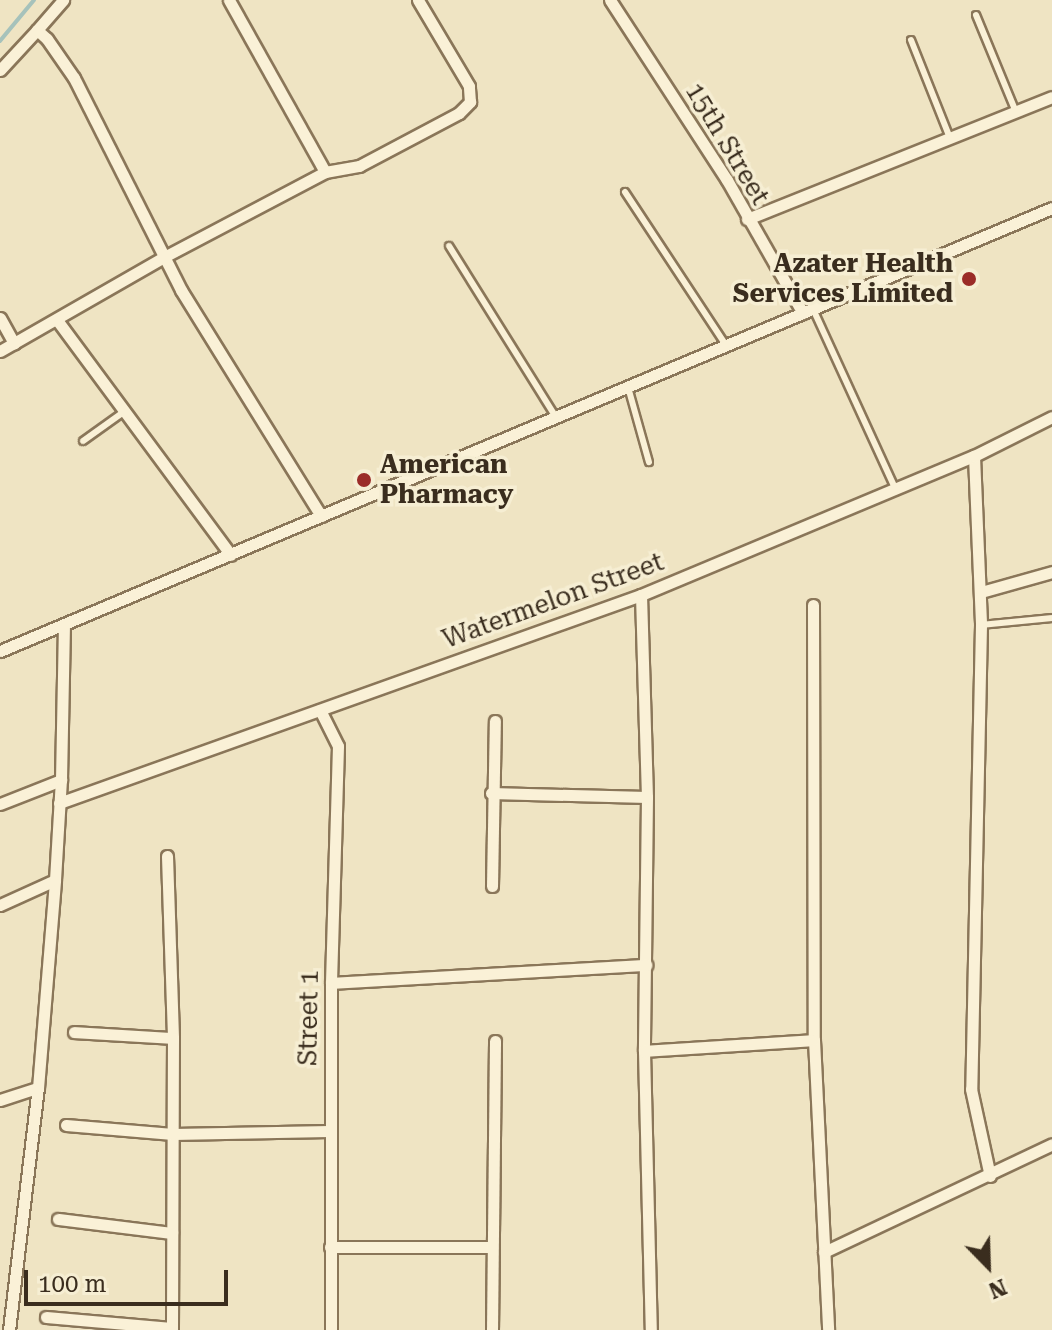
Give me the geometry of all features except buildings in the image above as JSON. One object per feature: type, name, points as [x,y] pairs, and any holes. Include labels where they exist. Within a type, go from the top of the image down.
[{"type":"street","points":[[0,70],[63,0]]},
{"type":"street","points":[[229,0],[325,172]]},
{"type":"street","points":[[0,351],[164,257],[325,172],[359,166],[459,113],[470,102],[469,86],[418,0]]},
{"type":"street","name":"15th Street","points":[[610,0],[808,311]]},
{"type":"street","points":[[37,30],[47,39],[74,78],[181,290],[321,516]]},
{"type":"street","points":[[747,219],[1052,97]]},
{"type":"street","points":[[0,651],[1052,208]]},
{"type":"street","points":[[0,318],[14,343]]},
{"type":"street","points":[[57,320],[231,555]]},
{"type":"street","name":"Watermelon Street","points":[[59,803],[641,595],[974,456],[1052,417]]},
{"type":"street","points":[[974,456],[981,625],[971,1089],[990,1176]]},
{"type":"street","points":[[981,592],[1052,572]]},
{"type":"street","points":[[641,595],[647,797],[644,1051],[651,1330]]},
{"type":"street","points":[[813,605],[814,1040],[828,1330]]},
{"type":"street","points":[[9,1330],[38,1088],[55,880],[61,780],[64,625]]},
{"type":"street","name":"Street 1","points":[[320,710],[338,746],[329,1131],[331,1330]]},
{"type":"street","points":[[492,886],[491,793],[495,721]]},
{"type":"street","points":[[0,804],[61,780]]},
{"type":"street","points":[[491,793],[647,797]]},
{"type":"street","points":[[46,1317],[172,1329],[173,1038],[167,856]]},
{"type":"street","points":[[0,905],[55,880]]},
{"type":"street","points":[[331,983],[646,965]]},
{"type":"street","points":[[74,1032],[173,1038]]},
{"type":"street","points":[[644,1051],[814,1040]]},
{"type":"street","points":[[492,1330],[495,1041]]},
{"type":"street","points":[[0,1100],[38,1088]]},
{"type":"street","points":[[66,1125],[173,1134],[329,1131]]},
{"type":"street","points":[[824,1252],[1052,1144]]},
{"type":"street","points":[[58,1219],[172,1233]]},
{"type":"street","points":[[330,1247],[492,1247]]},
{"type":"lane","points":[[976,15],[1016,112]]},
{"type":"lane","points":[[911,40],[950,138]]},
{"type":"lane","points":[[625,192],[726,345]]},
{"type":"lane","points":[[449,246],[556,417]]},
{"type":"lane","points":[[808,311],[895,488]]},
{"type":"lane","points":[[628,387],[649,462]]},
{"type":"lane","points":[[83,441],[125,411]]},
{"type":"lane","points":[[981,625],[1052,618]]},
{"type":"waterway","points":[[0,41],[34,0]]},
{"type":"place","name":"Azater Health Services Limited","points":[[969,279]]},
{"type":"place","name":"American Pharmacy","points":[[364,480]]}]
